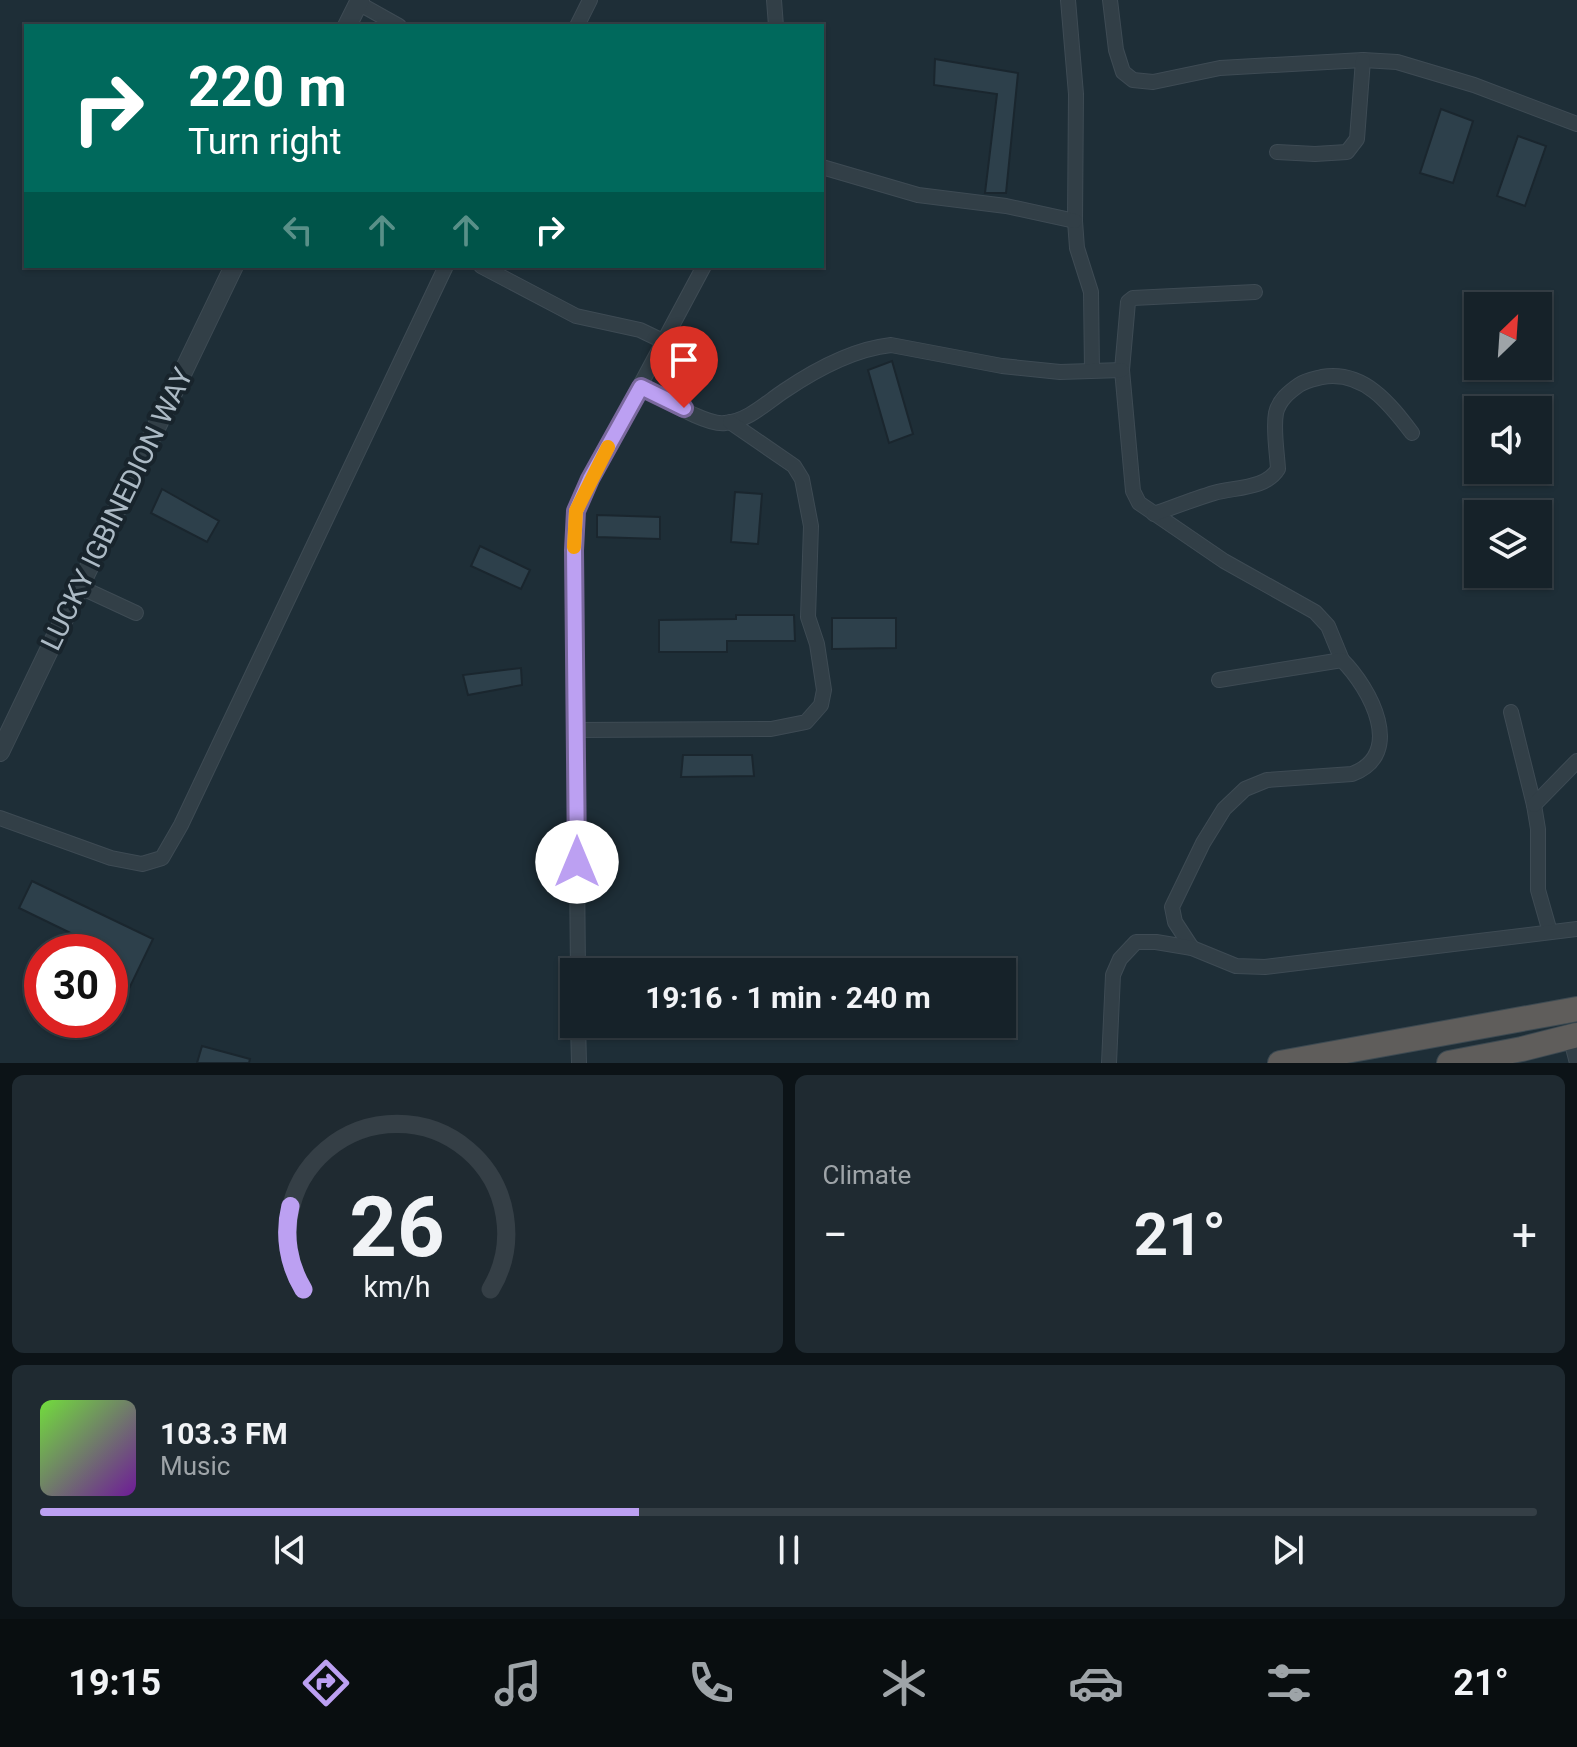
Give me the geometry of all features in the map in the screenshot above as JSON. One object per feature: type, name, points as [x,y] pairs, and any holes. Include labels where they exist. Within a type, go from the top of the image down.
[{"type":"highway","points":[[1280,1063],[1577,1009]]},
{"type":"highway","points":[[1449,1063],[1522,1049],[1573,1035]]},
{"type":"street","points":[[578,24],[590,0]]},
{"type":"street","points":[[774,0],[776,24]]},
{"type":"street","points":[[1068,0],[1076,94],[1075,221],[1077,248],[1091,292],[1092,370]]},
{"type":"street","points":[[1110,0],[1116,50],[1123,72],[1133,80],[1153,82],[1220,68],[1363,60],[1397,62],[1461,81],[1577,124]]},
{"type":"street","points":[[348,24],[359,2],[396,24]]},
{"type":"street","points":[[1277,152],[1347,152],[1357,139],[1363,60]]},
{"type":"street","points":[[824,168],[918,195],[1006,206],[1075,221]]},
{"type":"street","name":"LUCKY IGBINEDION WAY","points":[[0,752],[233,268]]},
{"type":"street","points":[[0,818],[111,858],[142,864],[162,858],[181,825],[445,268]]},
{"type":"street","points":[[485,268],[576,316],[640,330],[665,342]]},
{"type":"street","points":[[578,958],[576,511],[590,479],[703,268]]},
{"type":"street","points":[[1192,948],[1175,922],[1172,907],[1203,843],[1224,809],[1245,789],[1267,780],[1352,774],[1364,769],[1381,743],[1368,693],[1342,660],[1328,626],[1315,612],[1224,561],[1139,503],[1133,491],[1122,370],[1128,302],[1133,298],[1255,292]]},
{"type":"street","points":[[641,387],[723,424],[749,415],[787,389],[848,356],[872,347],[891,345],[1002,366],[1060,372],[1122,370]]},
{"type":"street","points":[[1154,514],[1217,492],[1250,487],[1273,476],[1278,469],[1276,410],[1285,395],[1305,380],[1328,376],[1350,378],[1366,385],[1392,407],[1412,433]]},
{"type":"street","points":[[575,730],[771,729],[806,722],[821,705],[824,690],[808,617],[811,526],[802,479],[794,466],[730,422]]},
{"type":"street","points":[[80,587],[136,613]]},
{"type":"street","points":[[1219,680],[1342,660]]},
{"type":"street","points":[[1511,712],[1534,805],[1538,829],[1538,890],[1550,932]]},
{"type":"street","points":[[1534,805],[1577,761]]},
{"type":"street","points":[[1109,1063],[1113,975],[1120,959],[1136,942],[1192,948],[1236,966],[1265,967],[1577,929]]},
{"type":"street","points":[[1573,1035],[1577,1063]]},
{"type":"street","points":[[578,1038],[579,1063]]},
{"type":"building","points":[[935,59],[1018,73],[1006,193],[985,193],[997,94],[934,85]]},
{"type":"building","points":[[1441,109],[1473,121],[1453,183],[1420,173]]},
{"type":"building","points":[[1518,136],[1546,146],[1525,206],[1497,196]]},
{"type":"building","points":[[892,361],[913,434],[889,443],[868,370]]},
{"type":"building","points":[[162,489],[219,521],[207,542],[151,513]]},
{"type":"building","points":[[735,492],[762,494],[758,544],[731,542]]},
{"type":"building","points":[[597,515],[660,517],[660,539],[597,537]]},
{"type":"building","points":[[480,546],[530,570],[521,589],[471,566]]},
{"type":"building","points":[[736,615],[794,615],[795,641],[727,641],[727,652],[659,652],[659,620],[736,619]]},
{"type":"building","points":[[832,618],[896,618],[896,648],[832,649]]},
{"type":"building","points":[[521,668],[522,685],[468,695],[463,675]]},
{"type":"building","points":[[683,755],[752,755],[754,776],[681,777]]},
{"type":"building","points":[[32,881],[153,939],[128,991],[128,934],[73,934],[19,908]]},
{"type":"building","points":[[202,1046],[250,1059],[249,1063],[197,1063]]},
{"type":"slow traffic","points":[[574,547],[576,511],[608,447]]},
{"type":"route","points":[[577,862],[576,511],[590,479],[641,387],[684,408]]}]
